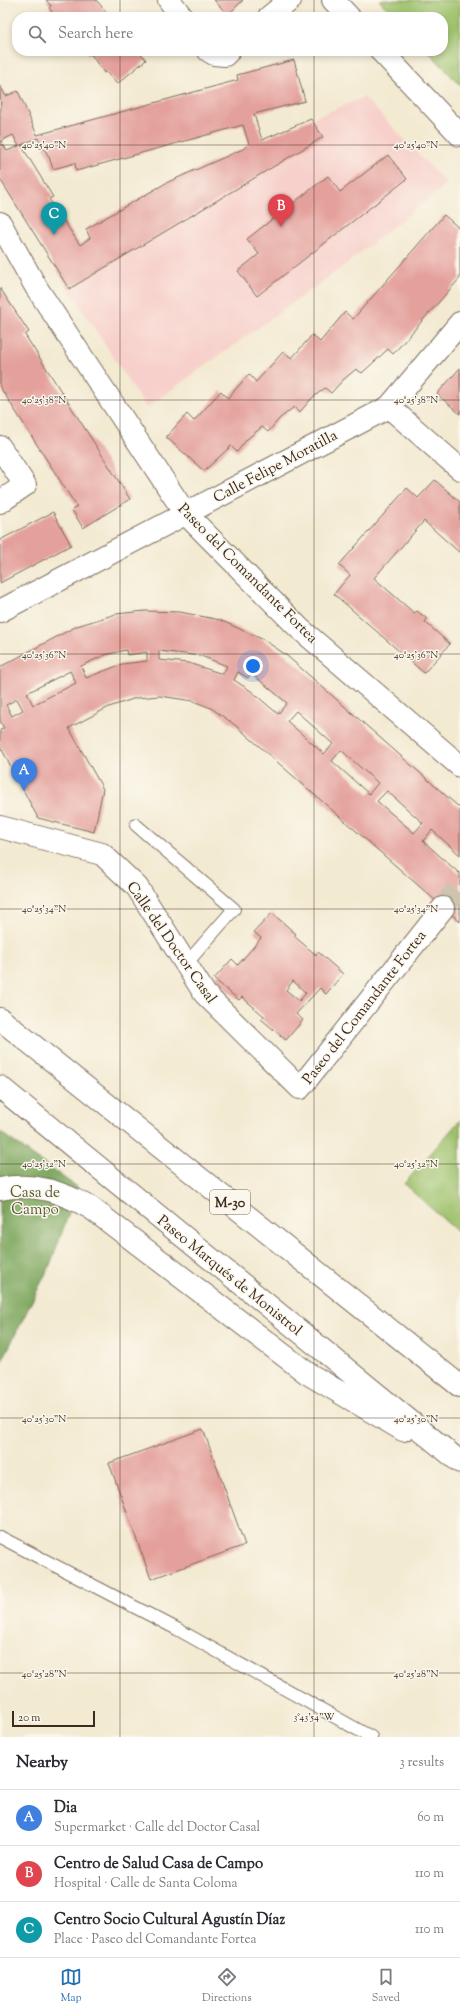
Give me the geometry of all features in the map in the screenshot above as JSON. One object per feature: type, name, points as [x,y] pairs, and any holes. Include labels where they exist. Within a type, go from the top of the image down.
[{"type":"main road","points":[[169,0],[178,12]]},
{"type":"main road","points":[[276,12],[290,0]]},
{"type":"main road","points":[[333,0],[344,12]]},
{"type":"main road","points":[[386,56],[460,135]]},
{"type":"main road","name":"Paseo del Comandante Fortea","points":[[0,224],[36,287],[185,513],[298,628],[460,766]]},
{"type":"main road","name":"Calle Felipe Moratilla","points":[[0,611],[389,407],[460,323]]},
{"type":"main road","points":[[389,407],[460,469]]},
{"type":"main road","points":[[0,446],[25,485],[0,502]]},
{"type":"main road","name":"Calle del Doctor Casal","points":[[0,827],[102,854],[137,887],[205,994],[300,1088]]},
{"type":"main road","name":"Paseo del Comandante Fortea","points":[[300,1088],[443,908]]},
{"type":"main road","name":"M-30","points":[[0,1019],[460,1386]]},
{"type":"main road","name":"Paseo Marqués de Monistrol","points":[[0,1087],[460,1463]]},
{"type":"main road","points":[[0,1189],[15,1186],[42,1188],[67,1195],[92,1208],[307,1373],[460,1463]]},
{"type":"lane","points":[[136,825],[234,909],[186,964]]},
{"type":"lane","points":[[0,1537],[177,1629],[371,1737]]},
{"type":"shaded area","points":[[364,97],[447,184],[337,271],[146,408],[69,289],[323,137],[311,119]]},
{"type":"green space","points":[[379,0],[460,0],[460,85],[433,56],[448,56],[448,12],[390,12]]},
{"type":"green space","points":[[460,1120],[460,1234],[404,1184]]},
{"type":"green space","name":"Casa de Campo","points":[[0,1132],[78,1188],[50,1265],[0,1365]]},
{"type":"building","points":[[46,0],[96,0],[107,12],[52,12],[49,8],[51,6]]},
{"type":"building","points":[[214,0],[243,0],[231,12],[225,12]]},
{"type":"building","points":[[92,56],[143,56],[146,60],[117,84],[106,72],[104,73]]},
{"type":"building","points":[[294,60],[305,101],[254,114],[262,140],[311,119],[323,137],[69,289],[0,179],[0,86],[6,96],[18,91],[37,135],[238,80],[237,75]],"holes":[[[243,125],[249,144],[243,149],[166,183],[86,229],[90,238],[80,245],[49,199],[53,197],[21,145],[38,138],[49,157],[53,169],[75,163],[76,171]],[[13,135],[19,146],[7,151],[1,141]]]},
{"type":"building","points":[[388,155],[407,179],[257,296],[238,271],[259,254],[247,239],[328,176],[340,192]]},
{"type":"building","points":[[444,215],[460,229],[460,278],[393,354],[388,349],[362,373],[356,369],[331,393],[325,388],[311,399],[299,413],[294,407],[279,419],[268,432],[262,427],[247,439],[237,452],[231,446],[204,471],[166,437],[187,414],[194,421],[221,391],[228,398],[249,374],[256,382],[283,352],[292,358],[312,335],[320,342],[345,312],[353,319]]},
{"type":"building","points":[[0,288],[29,332],[25,335],[130,499],[83,528],[72,510],[77,507],[0,387]]},
{"type":"building","points":[[460,368],[460,414],[437,394]]},
{"type":"building","points":[[435,480],[460,502],[460,553],[424,521],[374,578],[414,613],[417,611],[427,619],[425,622],[450,644],[424,673],[334,594],[350,575],[339,565],[407,488],[418,498]]},
{"type":"building","points":[[53,512],[71,545],[0,583],[0,540]]},
{"type":"building","points":[[145,611],[180,612],[220,620],[264,640],[286,655],[460,808],[460,855],[432,830],[423,841],[459,873],[460,872],[460,922],[235,725],[211,708],[193,701],[160,696],[136,698],[109,707],[69,728],[103,789],[94,832],[38,818],[0,746],[0,730],[4,728],[0,721],[0,667],[77,626],[116,614]],"holes":[[[126,650],[127,655],[147,652],[147,661],[122,664],[86,678],[81,666],[105,655]],[[159,651],[201,656],[227,666],[223,674],[188,663],[159,660]],[[70,671],[76,683],[33,705],[27,693]],[[238,672],[248,678],[251,673],[287,703],[278,714],[251,691],[234,680]],[[17,699],[23,710],[12,716],[6,705]],[[296,711],[333,744],[324,754],[287,721]],[[341,750],[378,783],[369,794],[332,761]],[[387,791],[423,823],[414,833],[377,801]]]},
{"type":"building","points":[[272,913],[296,934],[294,936],[316,955],[318,952],[343,974],[326,994],[320,988],[296,1014],[303,1020],[286,1040],[261,1019],[264,1016],[242,997],[239,1000],[214,979],[232,959],[238,965],[261,938],[254,932]],"holes":[[[293,981],[306,993],[299,1001],[286,990]]]},
{"type":"building","points":[[203,1429],[245,1545],[151,1579],[109,1463]]},
{"type":"tunnel","points":[[443,908],[460,886]]},
{"type":"place","name":"Centro de Salud Casa de Campo","points":[[281,227]]},
{"type":"place","name":"Centro Socio Cultural Agustín Díaz","points":[[54,235]]},
{"type":"place","name":"Dia","points":[[24,791]]}]
